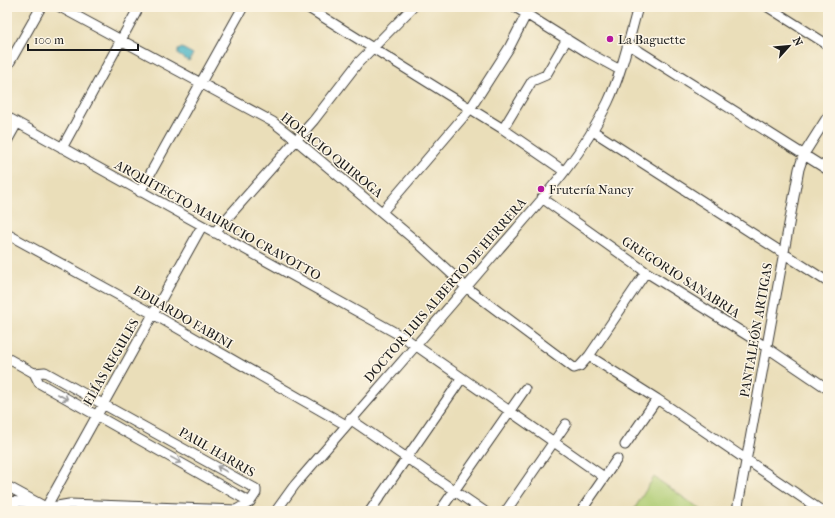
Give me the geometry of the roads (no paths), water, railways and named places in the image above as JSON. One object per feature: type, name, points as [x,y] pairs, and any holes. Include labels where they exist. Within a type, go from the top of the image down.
[{"type":"street","points":[[7,67],[41,7]]},
{"type":"street","name":"HORACIO QUIROGA","points":[[60,7],[273,122],[382,212],[466,288],[574,368],[580,366],[590,356]]},
{"type":"street","points":[[62,148],[139,7]]},
{"type":"street","points":[[140,192],[202,84],[243,7]]},
{"type":"street","points":[[307,7],[503,129],[564,171]]},
{"type":"street","points":[[214,233],[334,96],[372,47],[413,7]]},
{"type":"street","points":[[515,7],[529,11],[567,39],[620,70]]},
{"type":"street","name":"DOCTOR LUIS ALBERTO DE HERRERA","points":[[276,511],[294,486],[348,422],[466,288],[542,198],[593,131],[609,101],[620,70],[638,7]]},
{"type":"street","points":[[768,7],[828,45]]},
{"type":"street","points":[[382,212],[470,109],[509,48],[529,11]]},
{"type":"street","points":[[503,129],[532,80],[546,75],[567,39]]},
{"type":"street","points":[[628,44],[828,170]]},
{"type":"street","name":"PANTALEÓN ARTIGAS","points":[[737,511],[798,169],[804,154],[828,116]]},
{"type":"street","name":"ARQUITECTO MAURICIO CRAVOTTO","points":[[7,117],[416,345],[604,478]]},
{"type":"street","points":[[7,141],[17,123]]},
{"type":"street","points":[[593,131],[828,282]]},
{"type":"street","name":"GREGORIO SANABRIA","points":[[542,198],[646,272],[766,347],[828,389]]},
{"type":"street","name":"ELÍAS REGULES","points":[[45,508],[202,226]]},
{"type":"street","name":"EDUARDO FABINI","points":[[7,234],[348,422],[407,458],[484,511]]},
{"type":"street","points":[[646,272],[590,356],[657,399],[746,461],[822,511]]},
{"type":"street","name":"PAUL HARRIS","points":[[7,358],[34,373],[46,372],[256,489],[256,494],[250,502],[39,383],[34,373]]},
{"type":"street","points":[[370,511],[462,378]]},
{"type":"street","points":[[440,511],[525,389]]},
{"type":"street","points":[[625,446],[657,399]]},
{"type":"street","points":[[506,511],[566,424]]},
{"type":"street","points":[[581,511],[617,459]]},
{"type":"street","points":[[7,486],[45,508]]},
{"type":"street","points":[[7,501],[45,508],[69,504],[236,510],[250,502]]},
{"type":"water","points":[[182,48],[193,54],[189,61],[178,55],[178,50]]},
{"type":"place","name":"La Baguette","points":[[610,39]]},
{"type":"place","name":"Frutería Nancy","points":[[541,189]]}]
